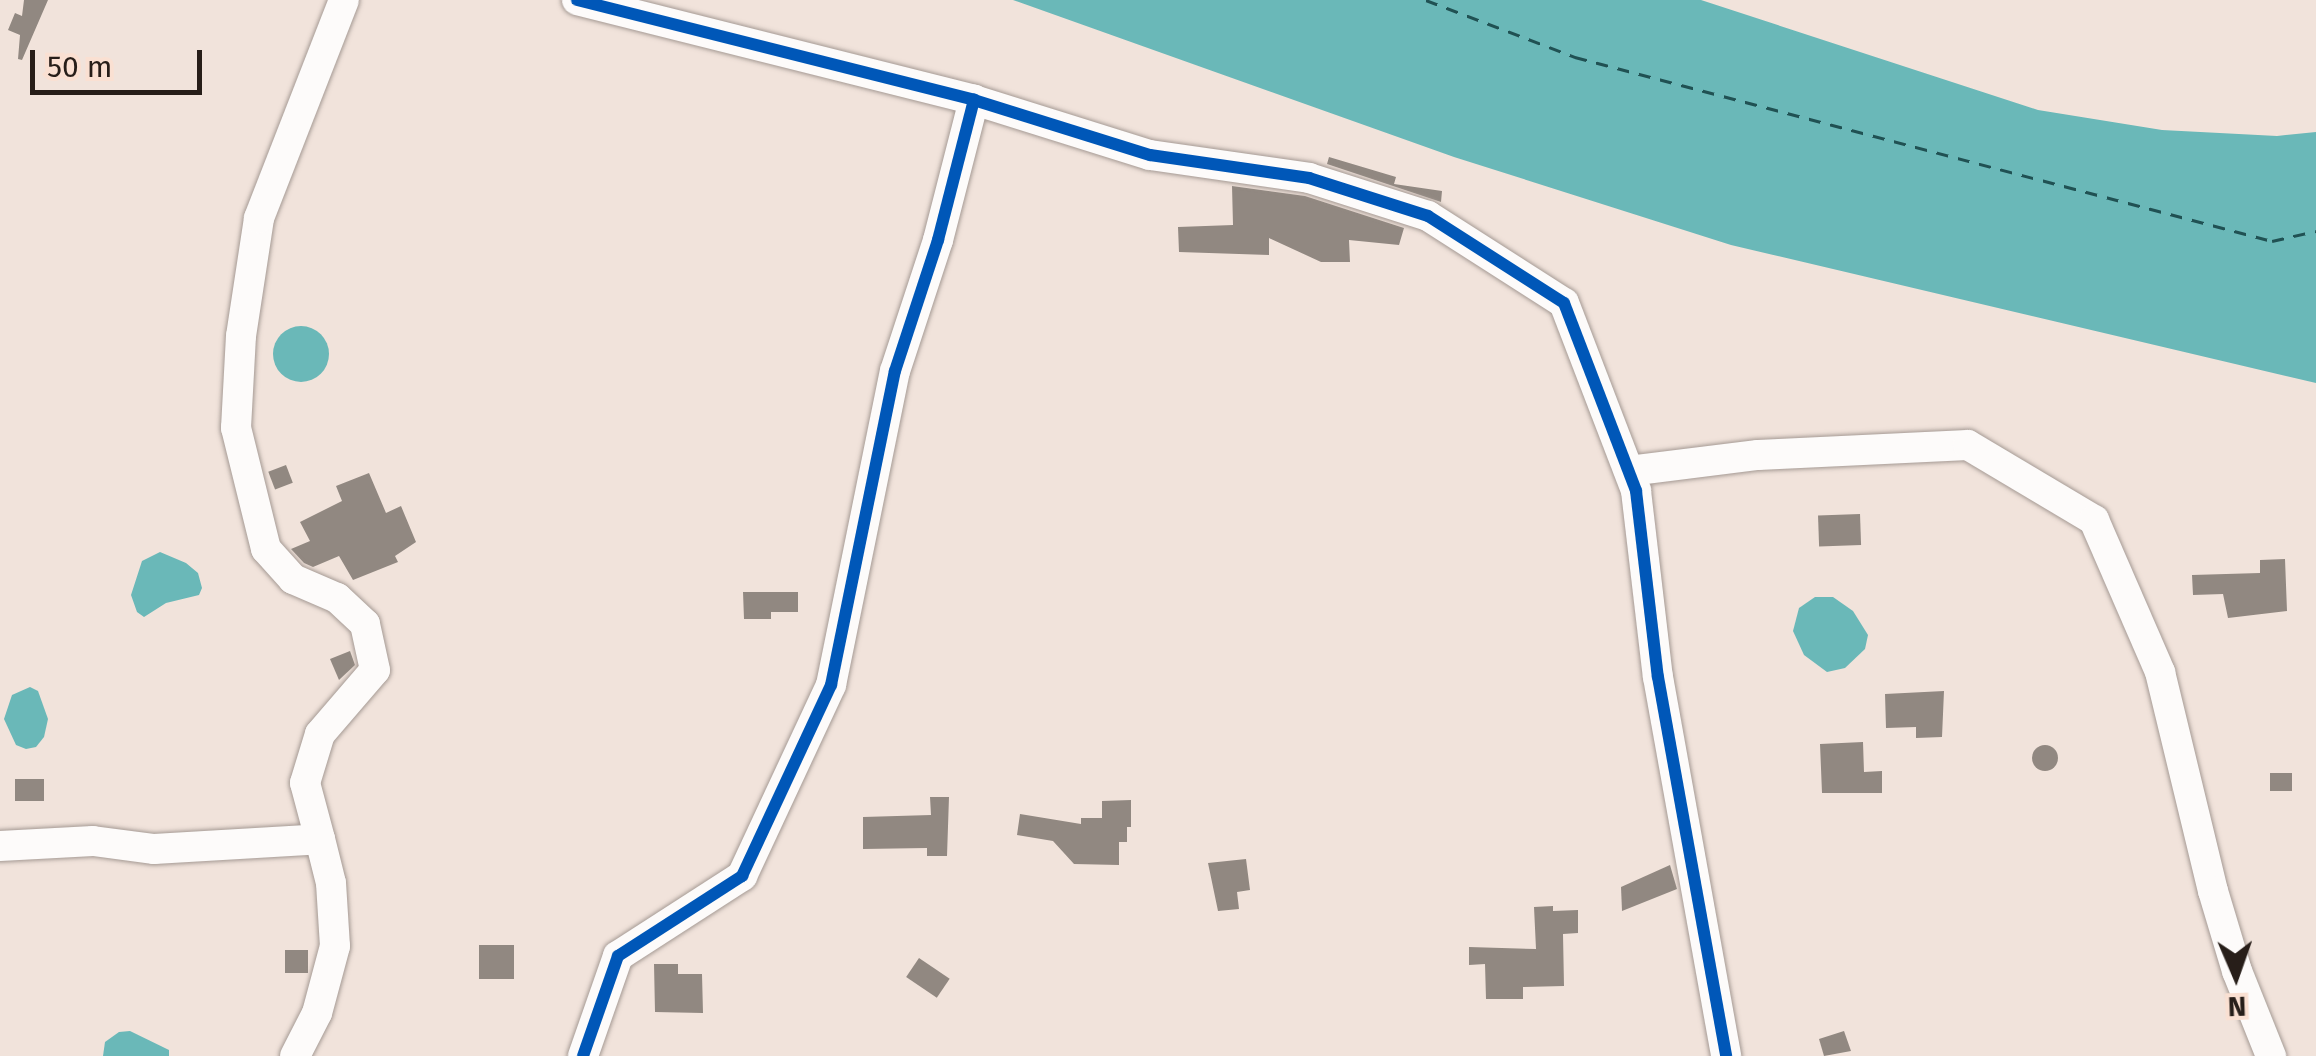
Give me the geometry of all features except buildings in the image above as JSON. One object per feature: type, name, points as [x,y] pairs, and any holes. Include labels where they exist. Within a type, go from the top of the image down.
[{"type":"street","points":[[295,1056],[317,1013],[335,946],[331,883],[305,783],[320,734],[375,670],[365,624],[337,598],[293,579],[266,549],[236,428],[241,336],[259,218],[344,0]]},
{"type":"street","points":[[577,0],[974,100],[1150,155],[1309,178],[1452,228],[1564,302],[1636,492],[1658,677],[1726,1056]]},
{"type":"street","points":[[584,1056],[618,956],[742,876],[831,684],[896,371],[938,240],[974,100]]},
{"type":"street","points":[[1629,471],[1758,455],[1968,445],[2094,520],[2160,672],[2213,891],[2237,971],[2271,1056]]},
{"type":"street","points":[[0,846],[93,841],[154,849],[320,838]]},
{"type":"water","points":[[1013,0],[1701,0],[2038,110],[2162,130],[2277,136],[2316,132],[2316,383],[1731,245],[1454,157]]},
{"type":"water","points":[[301,326],[321,334],[329,354],[321,374],[301,382],[281,374],[273,354],[281,334]]},
{"type":"water","points":[[160,552],[198,573],[202,588],[199,595],[166,603],[144,617],[137,612],[131,595],[142,561]]},
{"type":"water","points":[[1815,597],[1833,597],[1853,611],[1868,635],[1865,649],[1845,668],[1827,672],[1804,655],[1793,631],[1799,608]]},
{"type":"water","points":[[30,687],[38,691],[48,719],[44,737],[36,747],[26,749],[16,745],[4,719],[12,695]]},
{"type":"water","points":[[130,1031],[169,1050],[169,1056],[103,1056],[105,1042],[119,1032]]},
{"type":"ferry route","points":[[1426,0],[1575,57],[2272,241],[2316,231]]},
{"type":"cycle path","points":[[577,0],[974,100],[1150,155],[1309,178],[1428,216],[1564,303],[1636,491],[1658,677],[1726,1056]]},
{"type":"cycle path","points":[[583,1056],[618,956],[742,876],[831,685],[895,371],[938,240],[974,100]]}]
